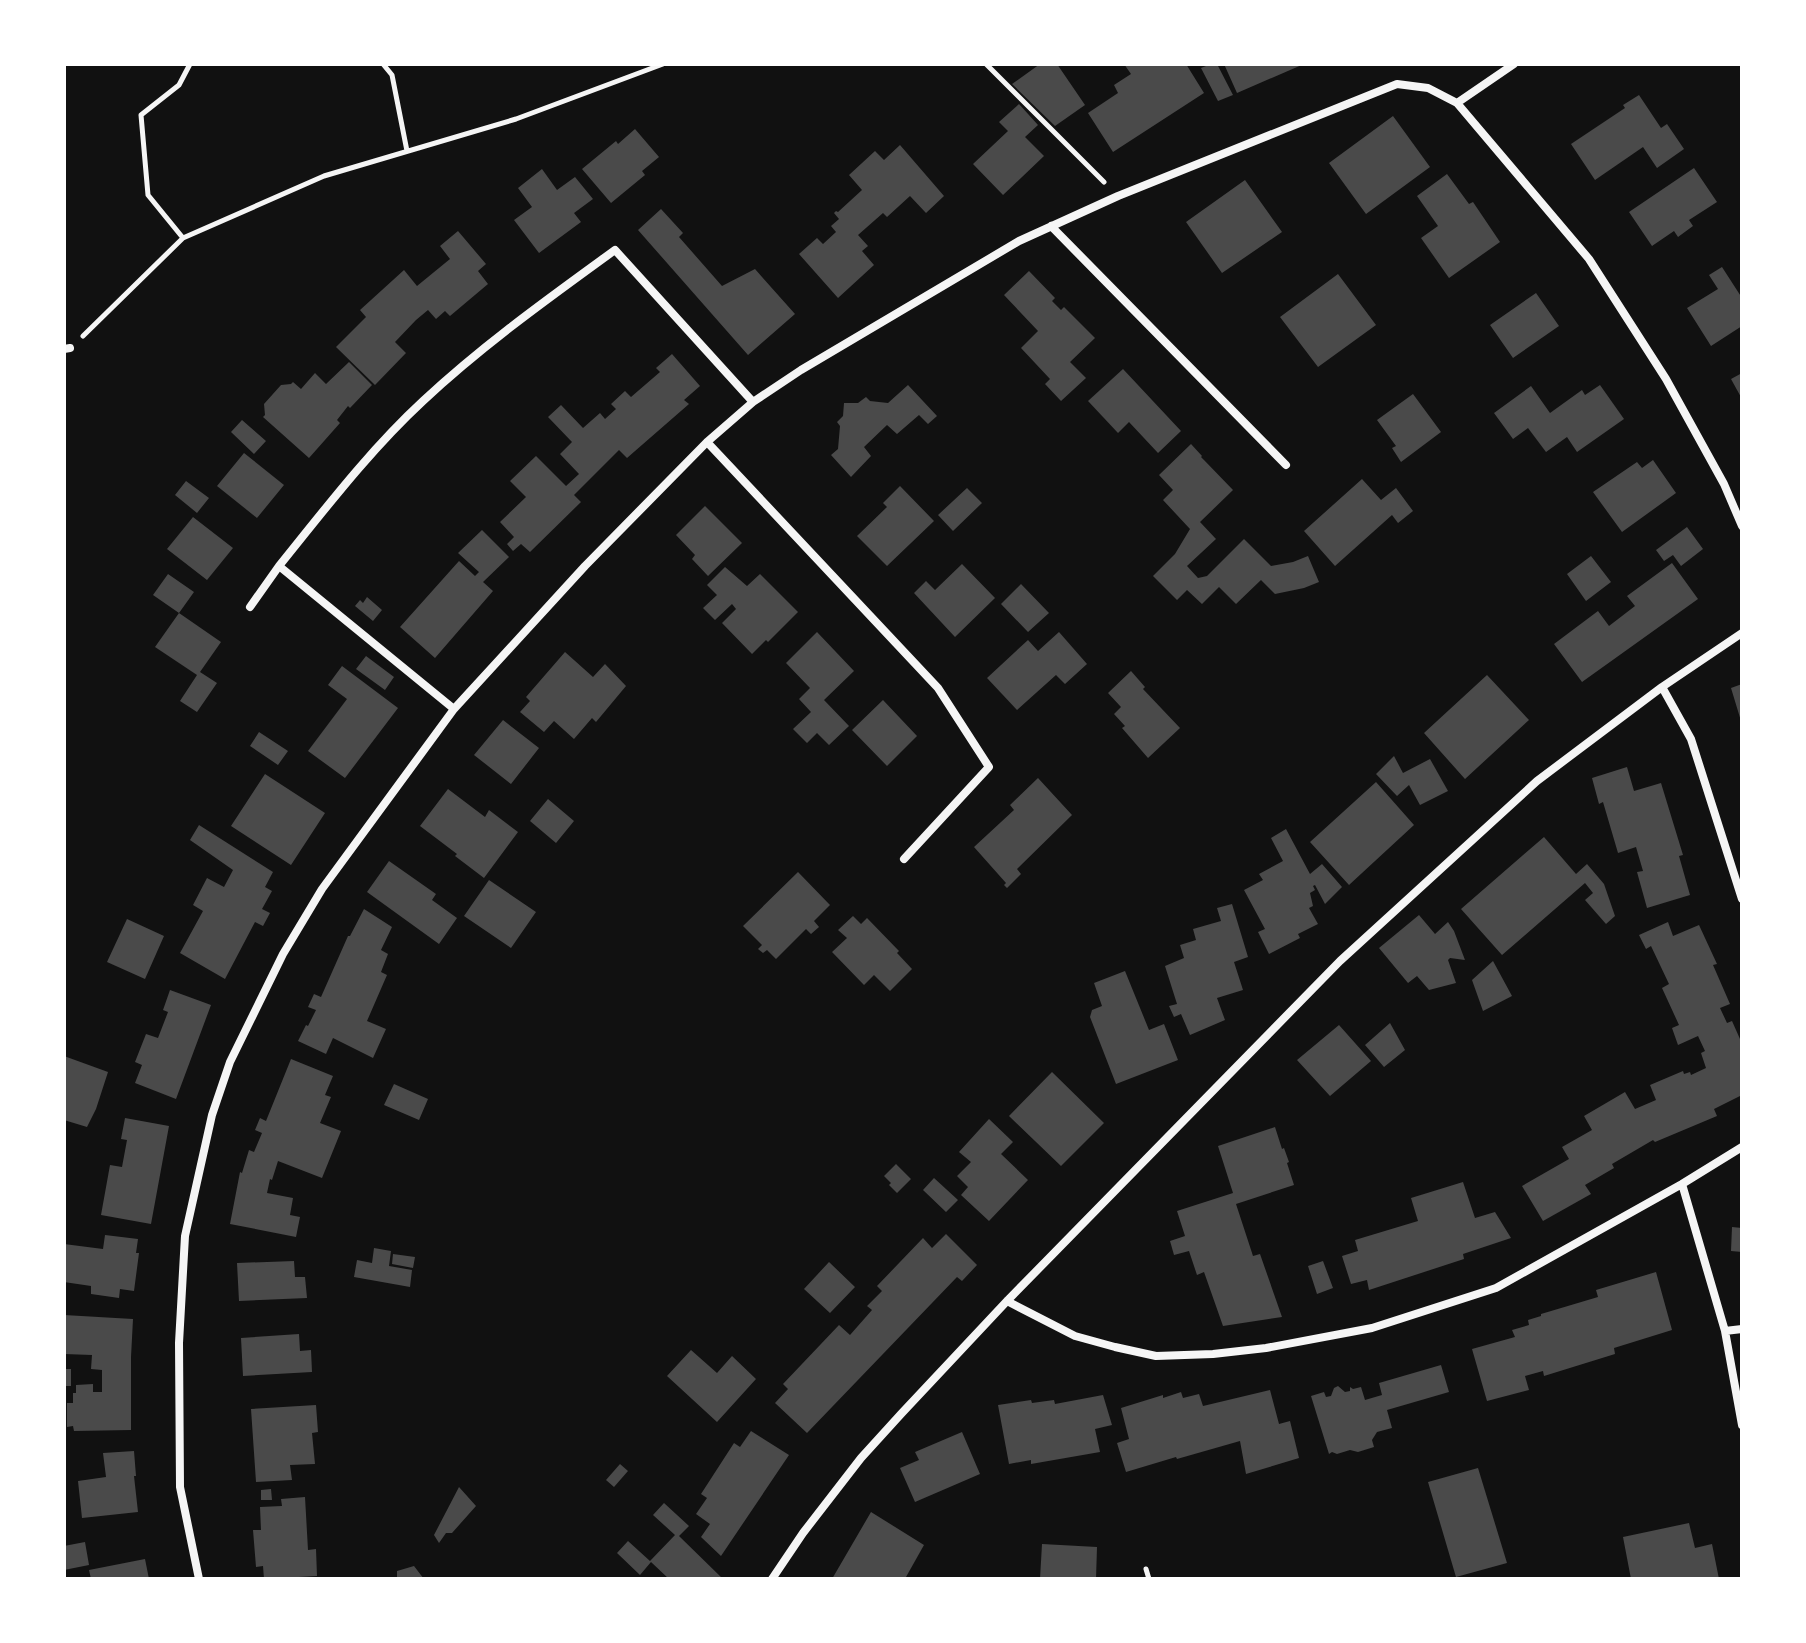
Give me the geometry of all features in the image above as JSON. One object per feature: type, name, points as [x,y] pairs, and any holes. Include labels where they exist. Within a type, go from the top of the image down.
[{"type":"street","points":[[1457,103],[1514,64]]},
{"type":"street","points":[[199,1579],[180,1487],[179,1343],[185,1236],[212,1115],[230,1062],[283,954],[322,889],[454,709],[585,566],[707,442],[753,402],[801,370],[1005,249],[1051,226],[1397,84],[1428,88],[1457,103],[1589,259],[1666,379],[1724,484],[1742,526]]},
{"type":"street","points":[[1051,226],[1286,465]]},
{"type":"street","points":[[250,607],[346,482],[422,402],[509,327],[615,250],[753,402]]},
{"type":"street","points":[[707,442],[938,688],[989,767],[904,859]]},
{"type":"street","points":[[279,566],[454,709]]},
{"type":"street","points":[[772,1579],[861,1458],[1007,1301],[1340,961],[1537,781],[1662,687],[1742,633]]},
{"type":"street","points":[[1662,687],[1691,739],[1742,899]]},
{"type":"street","points":[[1007,1301],[1075,1336],[1156,1356],[1266,1348],[1372,1328],[1496,1288],[1742,1147]]},
{"type":"street","points":[[1682,1184],[1725,1331],[1742,1425]]},
{"type":"street","points":[[1725,1331],[1742,1329]]},
{"type":"path","points":[[183,238],[148,195],[141,115],[179,85],[190,64]]},
{"type":"path","points":[[383,64],[392,75],[407,151]]},
{"type":"path","points":[[67,349],[183,238],[324,176],[516,119],[663,64]]},
{"type":"path","points":[[986,64],[1118,196]]},
{"type":"path","points":[[1146,1569],[1149,1579]]},
{"type":"building","points":[[1040,64],[1057,64],[1085,105],[1055,126],[1012,84]]},
{"type":"building","points":[[1124,64],[1186,64],[1204,93],[1113,152],[1088,113],[1118,93],[1114,85],[1131,74]]},
{"type":"building","points":[[1217,64],[1233,95],[1218,101],[1201,68]]},
{"type":"building","points":[[1224,64],[1304,64],[1237,93]]},
{"type":"building","points":[[1639,95],[1661,128],[1667,124],[1684,149],[1657,168],[1643,147],[1595,180],[1571,144]]},
{"type":"building","points":[[1019,104],[1038,125],[1025,137],[1044,156],[1003,195],[973,164],[1008,131],[999,122]]},
{"type":"building","points":[[1393,116],[1430,167],[1366,214],[1329,163]]},
{"type":"building","points":[[635,129],[659,157],[642,171],[645,175],[611,203],[582,169]]},
{"type":"building","points":[[900,145],[944,196],[926,213],[910,196],[887,217],[883,213],[858,235],[868,246],[862,251],[874,265],[838,298],[799,254],[817,238],[823,244],[836,232],[831,226],[839,219],[834,213],[862,190],[849,175],[875,151],[884,160]]},
{"type":"building","points":[[1694,168],[1717,202],[1689,220],[1693,226],[1678,237],[1674,231],[1652,246],[1629,212]]},
{"type":"building","points":[[542,169],[557,190],[575,177],[593,199],[574,213],[581,222],[539,253],[514,220],[532,207],[518,188]]},
{"type":"building","points":[[1447,174],[1469,204],[1473,202],[1500,242],[1449,278],[1421,238],[1438,226],[1417,196]]},
{"type":"building","points":[[1245,180],[1282,232],[1222,273],[1186,222]]},
{"type":"building","points":[[661,209],[683,233],[679,237],[722,286],[755,269],[795,314],[748,355],[638,230]]},
{"type":"building","points":[[458,231],[486,264],[478,271],[488,284],[450,316],[445,311],[436,319],[428,310],[416,320],[395,342],[406,353],[375,385],[336,347],[366,317],[360,310],[404,270],[417,286],[450,259],[440,246]]},
{"type":"building","points":[[1722,267],[1742,298],[1742,326],[1711,346],[1687,308],[1718,289],[1709,275]]},
{"type":"building","points":[[1029,271],[1055,298],[1052,301],[1061,310],[1064,307],[1095,338],[1070,362],[1086,378],[1061,401],[1045,384],[1050,379],[1021,348],[1038,331],[1004,295]]},
{"type":"building","points":[[1338,274],[1376,325],[1318,367],[1280,317]]},
{"type":"building","points":[[1536,293],[1559,326],[1513,358],[1490,325]]},
{"type":"building","points":[[672,354],[700,386],[684,400],[689,404],[627,458],[619,450],[574,495],[581,502],[530,552],[521,544],[513,551],[507,544],[514,537],[500,522],[526,497],[510,481],[536,456],[566,486],[579,474],[560,454],[572,442],[548,417],[561,405],[583,428],[600,413],[605,419],[616,409],[611,404],[625,391],[631,397],[660,372],[656,368]]},
{"type":"building","points":[[349,362],[372,385],[350,408],[348,406],[337,420],[340,423],[309,458],[263,417],[264,404],[281,385],[293,382],[301,389],[315,373],[326,384]]},
{"type":"building","points":[[1123,369],[1181,431],[1158,453],[1129,422],[1118,433],[1088,401]]},
{"type":"building","points":[[1742,373],[1742,399],[1731,379]]},
{"type":"building","points":[[908,385],[937,416],[928,424],[919,415],[897,434],[887,425],[864,447],[871,456],[851,477],[831,455],[838,449],[840,426],[837,422],[843,416],[844,403],[858,403],[866,397],[870,401],[888,403]]},
{"type":"building","points":[[1600,385],[1624,419],[1577,452],[1567,437],[1546,452],[1528,428],[1513,439],[1494,413],[1531,386],[1550,413],[1582,390],[1585,395]]},
{"type":"building","points":[[1413,394],[1441,432],[1401,462],[1392,448],[1396,446],[1377,420]]},
{"type":"building","points":[[242,420],[266,441],[254,454],[231,432]]},
{"type":"building","points":[[1191,444],[1233,490],[1200,522],[1216,539],[1187,566],[1198,578],[1207,576],[1244,539],[1271,566],[1308,556],[1319,582],[1275,594],[1261,580],[1236,604],[1219,587],[1202,604],[1187,590],[1177,600],[1153,576],[1175,554],[1190,529],[1163,500],[1173,490],[1159,475]]},
{"type":"building","points":[[244,453],[284,485],[257,518],[217,486]]},
{"type":"building","points":[[1653,460],[1676,493],[1622,532],[1593,492],[1637,462],[1642,468]]},
{"type":"building","points":[[1362,479],[1381,500],[1396,488],[1413,511],[1398,523],[1392,515],[1335,566],[1304,531]]},
{"type":"building","points":[[186,481],[209,498],[197,513],[175,495]]},
{"type":"building","points":[[900,486],[934,521],[887,566],[857,536],[887,507],[883,503]]},
{"type":"building","points":[[967,488],[982,503],[953,531],[938,515]]},
{"type":"building","points":[[705,506],[742,543],[708,576],[692,559],[695,555],[676,535]]},
{"type":"building","points":[[193,517],[233,548],[207,580],[167,549]]},
{"type":"building","points":[[1687,527],[1703,549],[1681,566],[1673,555],[1664,561],[1656,550]]},
{"type":"building","points":[[482,530],[509,557],[483,582],[493,591],[435,658],[400,627],[459,561],[475,576],[479,572],[458,553]]},
{"type":"building","points":[[1591,556],[1611,582],[1586,601],[1567,574]]},
{"type":"building","points":[[1672,563],[1698,599],[1582,682],[1554,644],[1598,611],[1609,626],[1635,606],[1627,596]]},
{"type":"building","points":[[962,564],[995,598],[955,637],[914,593],[926,581],[935,590]]},
{"type":"building","points":[[725,567],[747,586],[760,574],[798,612],[752,654],[722,623],[736,609],[732,604],[715,620],[703,608],[717,595],[707,585]]},
{"type":"building","points":[[168,574],[194,592],[179,613],[153,595]]},
{"type":"building","points":[[1021,584],[1049,613],[1028,632],[1001,604]]},
{"type":"building","points":[[367,597],[382,610],[373,621],[355,606]]},
{"type":"building","points":[[179,613],[221,642],[200,672],[217,683],[197,712],[180,701],[197,675],[155,647]]},
{"type":"building","points":[[817,632],[854,671],[824,700],[849,726],[829,745],[817,733],[807,743],[793,729],[811,712],[799,699],[810,688],[786,663]]},
{"type":"building","points":[[1059,632],[1087,664],[1065,684],[1056,675],[1017,710],[987,678],[1028,640],[1038,651]]},
{"type":"building","points":[[565,652],[593,677],[605,664],[626,686],[596,722],[592,718],[574,739],[554,721],[544,732],[520,712],[530,701],[526,697]]},
{"type":"building","points":[[366,656],[394,677],[385,690],[356,669]]},
{"type":"building","points":[[342,666],[398,708],[345,778],[308,751],[347,699],[328,685]]},
{"type":"building","points":[[1131,671],[1145,687],[1143,689],[1180,728],[1148,758],[1122,728],[1125,726],[1114,714],[1121,707],[1108,693]]},
{"type":"building","points":[[1487,675],[1529,720],[1465,779],[1424,733]]},
{"type":"building","points":[[1742,684],[1742,721],[1741,721],[1731,688]]},
{"type":"building","points":[[883,700],[917,736],[887,766],[852,730]]},
{"type":"building","points":[[503,720],[539,748],[511,784],[474,755]]},
{"type":"building","points":[[259,732],[288,751],[278,765],[250,746]]},
{"type":"building","points":[[1394,756],[1403,773],[1430,759],[1448,791],[1420,805],[1409,785],[1397,796],[1376,774]]},
{"type":"building","points":[[1627,767],[1634,791],[1661,783],[1683,855],[1679,856],[1690,895],[1647,908],[1637,872],[1643,871],[1636,847],[1618,853],[1603,802],[1599,804],[1592,778]]},
{"type":"building","points":[[265,774],[325,813],[291,865],[231,826]]},
{"type":"building","points":[[1038,778],[1072,815],[1017,869],[1021,874],[1007,888],[974,847],[1014,810],[1010,805]]},
{"type":"building","points":[[1376,782],[1414,825],[1349,885],[1310,842]]},
{"type":"building","points":[[448,789],[485,817],[489,810],[518,832],[484,878],[420,826]]},
{"type":"building","points":[[548,799],[574,821],[556,843],[530,821]]},
{"type":"building","points":[[199,825],[273,872],[265,887],[272,891],[262,909],[270,913],[263,926],[255,922],[225,979],[180,953],[203,911],[193,905],[207,878],[224,887],[233,870],[190,840]]},
{"type":"building","points":[[1286,829],[1310,874],[1322,864],[1342,887],[1325,904],[1313,886],[1315,890],[1310,893],[1313,906],[1309,908],[1318,924],[1298,934],[1300,938],[1269,954],[1258,932],[1265,929],[1244,890],[1263,880],[1259,874],[1283,861],[1271,838]]},
{"type":"building","points":[[1544,837],[1576,874],[1587,864],[1604,884],[1615,916],[1606,924],[1585,900],[1593,893],[1585,883],[1502,955],[1461,909]]},
{"type":"building","points":[[389,861],[436,894],[432,900],[457,918],[439,944],[367,892]]},
{"type":"building","points":[[798,872],[830,905],[814,921],[819,927],[811,934],[806,929],[776,959],[767,950],[763,953],[758,949],[762,945],[743,926]]},
{"type":"building","points":[[489,880],[536,912],[511,948],[464,916]]},
{"type":"building","points":[[1232,904],[1248,957],[1234,962],[1243,990],[1217,998],[1225,1020],[1190,1035],[1181,1014],[1174,1017],[1169,1006],[1177,1004],[1165,966],[1184,958],[1180,945],[1196,940],[1193,929],[1221,921],[1217,908]]},
{"type":"building","points":[[364,909],[392,927],[381,950],[388,954],[381,972],[387,975],[367,1021],[386,1029],[373,1058],[333,1038],[326,1054],[298,1041],[316,1010],[308,1007],[314,994],[321,997],[348,936]]},
{"type":"building","points":[[1419,915],[1435,934],[1448,922],[1454,931],[1465,960],[1448,960],[1456,983],[1429,990],[1417,976],[1408,983],[1379,948]]},
{"type":"building","points":[[853,916],[861,924],[867,918],[912,969],[890,991],[874,975],[864,985],[832,952],[847,938],[838,930]]},
{"type":"building","points":[[127,919],[164,936],[145,979],[107,962]]},
{"type":"building","points":[[1668,922],[1673,936],[1699,925],[1717,964],[1713,965],[1730,1004],[1720,1008],[1727,1023],[1732,1021],[1742,1038],[1742,1095],[1714,1109],[1717,1116],[1655,1142],[1653,1140],[1612,1164],[1614,1168],[1585,1185],[1591,1194],[1543,1221],[1522,1186],[1569,1159],[1562,1147],[1592,1130],[1584,1116],[1625,1092],[1635,1109],[1656,1100],[1650,1085],[1683,1071],[1691,1075],[1706,1068],[1701,1053],[1705,1051],[1698,1036],[1678,1045],[1672,1028],[1679,1025],[1662,988],[1669,984],[1651,946],[1646,949],[1639,935]]},
{"type":"building","points":[[1493,961],[1512,996],[1483,1011],[1472,980]]},
{"type":"building","points":[[1125,971],[1149,1030],[1164,1024],[1178,1060],[1116,1084],[1090,1017],[1092,1010],[1102,1006],[1094,983]]},
{"type":"building","points":[[170,990],[211,1005],[176,1099],[135,1083],[142,1065],[135,1062],[146,1034],[158,1038],[168,1012],[163,1010]]},
{"type":"building","points":[[1390,1023],[1405,1050],[1384,1067],[1365,1045]]},
{"type":"building","points":[[1339,1025],[1371,1061],[1330,1096],[1297,1060]]},
{"type":"building","points":[[64,1056],[108,1072],[87,1127],[64,1120]]},
{"type":"building","points":[[291,1059],[333,1076],[325,1095],[331,1097],[320,1123],[341,1131],[322,1178],[278,1161],[270,1179],[267,1193],[293,1198],[290,1215],[300,1217],[296,1237],[230,1224],[240,1172],[249,1150],[254,1152],[262,1133],[255,1130],[260,1118],[266,1121]]},
{"type":"building","points":[[1052,1072],[1104,1123],[1061,1166],[1009,1116]]},
{"type":"building","points":[[394,1084],[428,1099],[419,1120],[384,1105]]},
{"type":"building","points":[[125,1118],[169,1126],[151,1224],[101,1215],[110,1165],[122,1167],[127,1140],[121,1139]]},
{"type":"building","points":[[989,1119],[1013,1142],[1001,1154],[1028,1180],[989,1221],[961,1195],[968,1187],[957,1176],[971,1162],[959,1152]]},
{"type":"building","points":[[1275,1127],[1289,1162],[1294,1185],[1236,1204],[1253,1256],[1260,1254],[1282,1317],[1223,1326],[1204,1272],[1197,1275],[1189,1251],[1174,1255],[1170,1241],[1185,1236],[1177,1211],[1233,1193],[1218,1146]]},
{"type":"building","points":[[896,1164],[911,1179],[897,1193],[884,1176]]},
{"type":"building","points":[[934,1178],[958,1200],[946,1212],[923,1190]]},
{"type":"building","points":[[1463,1182],[1475,1218],[1495,1212],[1511,1238],[1463,1254],[1464,1259],[1369,1290],[1367,1280],[1351,1284],[1342,1256],[1358,1251],[1355,1240],[1418,1221],[1411,1198]]},
{"type":"building","points":[[1732,1227],[1742,1228],[1742,1252],[1731,1251]]},
{"type":"building","points":[[946,1234],[977,1265],[962,1281],[957,1277],[807,1433],[775,1403],[788,1389],[783,1384],[839,1325],[850,1335],[872,1310],[867,1306],[882,1291],[877,1286],[923,1238],[932,1248]]},
{"type":"building","points":[[105,1235],[138,1239],[134,1291],[120,1289],[119,1298],[91,1294],[91,1286],[64,1282],[64,1244],[103,1249]]},
{"type":"building","points":[[374,1248],[391,1251],[389,1266],[412,1270],[410,1287],[354,1277],[357,1260],[372,1263]]},
{"type":"building","points":[[393,1254],[415,1257],[413,1268],[392,1264]]},
{"type":"building","points":[[294,1261],[295,1277],[305,1277],[307,1298],[239,1301],[237,1263]]},
{"type":"building","points":[[1323,1261],[1333,1288],[1317,1294],[1308,1266]]},
{"type":"building","points":[[829,1262],[855,1287],[830,1313],[804,1289]]},
{"type":"building","points":[[1656,1272],[1672,1330],[1614,1348],[1615,1354],[1544,1376],[1543,1371],[1525,1376],[1529,1390],[1487,1401],[1472,1349],[1515,1337],[1512,1330],[1529,1325],[1528,1320],[1598,1297],[1596,1290]]},
{"type":"building","points":[[64,1315],[133,1319],[131,1430],[74,1431],[73,1426],[67,1427],[67,1403],[73,1403],[76,1385],[93,1384],[93,1392],[102,1392],[102,1370],[91,1369],[92,1355],[64,1354]]},
{"type":"building","points":[[299,1334],[300,1351],[311,1350],[312,1372],[243,1376],[241,1338]]},
{"type":"building","points":[[691,1350],[717,1373],[732,1356],[756,1379],[717,1422],[667,1376]]},
{"type":"building","points":[[1441,1365],[1449,1392],[1387,1410],[1392,1428],[1377,1432],[1372,1440],[1374,1447],[1358,1452],[1350,1450],[1329,1454],[1311,1396],[1324,1392],[1326,1397],[1331,1396],[1338,1386],[1345,1392],[1350,1391],[1350,1387],[1361,1387],[1365,1400],[1382,1395],[1379,1383]]},
{"type":"building","points":[[64,1369],[71,1369],[71,1386],[64,1386]]},
{"type":"building","points":[[1270,1390],[1279,1424],[1290,1421],[1299,1458],[1246,1474],[1240,1441],[1126,1472],[1117,1443],[1129,1439],[1121,1408],[1181,1392],[1183,1398],[1199,1394],[1203,1406]]},
{"type":"building","points":[[1103,1395],[1112,1425],[1095,1429],[1100,1452],[1031,1464],[1031,1460],[1009,1464],[998,1405],[1031,1400],[1032,1403],[1054,1400],[1055,1404]]},
{"type":"building","points":[[316,1405],[318,1432],[312,1433],[315,1464],[290,1465],[292,1480],[256,1482],[251,1409]]},
{"type":"building","points":[[751,1431],[789,1455],[721,1556],[701,1537],[710,1524],[696,1514],[707,1498],[701,1494],[734,1443],[740,1447]]},
{"type":"building","points":[[962,1432],[980,1474],[915,1502],[900,1468],[919,1460],[915,1452]]},
{"type":"building","points":[[134,1451],[138,1512],[82,1518],[78,1481],[106,1477],[103,1453]]},
{"type":"building","points":[[620,1464],[628,1471],[614,1487],[606,1480]]},
{"type":"building","points":[[1478,1468],[1507,1563],[1456,1577],[1428,1482]]},
{"type":"building","points":[[459,1487],[476,1506],[439,1543],[434,1535]]},
{"type":"building","points":[[271,1489],[272,1500],[261,1500],[261,1490]]},
{"type":"building","points":[[305,1497],[308,1550],[316,1549],[317,1576],[264,1579],[263,1566],[256,1567],[253,1530],[261,1530],[260,1507],[282,1506],[281,1499]]},
{"type":"building","points":[[664,1503],[689,1526],[679,1536],[723,1579],[669,1579],[651,1562],[640,1575],[617,1553],[628,1541],[650,1561],[675,1535],[653,1515]]},
{"type":"building","points":[[871,1512],[924,1545],[906,1577],[832,1579]]},
{"type":"building","points":[[1689,1523],[1695,1548],[1712,1544],[1719,1579],[1631,1579],[1623,1537]]},
{"type":"building","points":[[85,1542],[89,1565],[64,1570],[64,1546]]},
{"type":"building","points":[[1042,1544],[1097,1547],[1096,1579],[1040,1579]]},
{"type":"building","points":[[145,1559],[149,1579],[91,1579],[89,1570]]},
{"type":"building","points":[[414,1566],[424,1579],[397,1579],[397,1571]]}]
